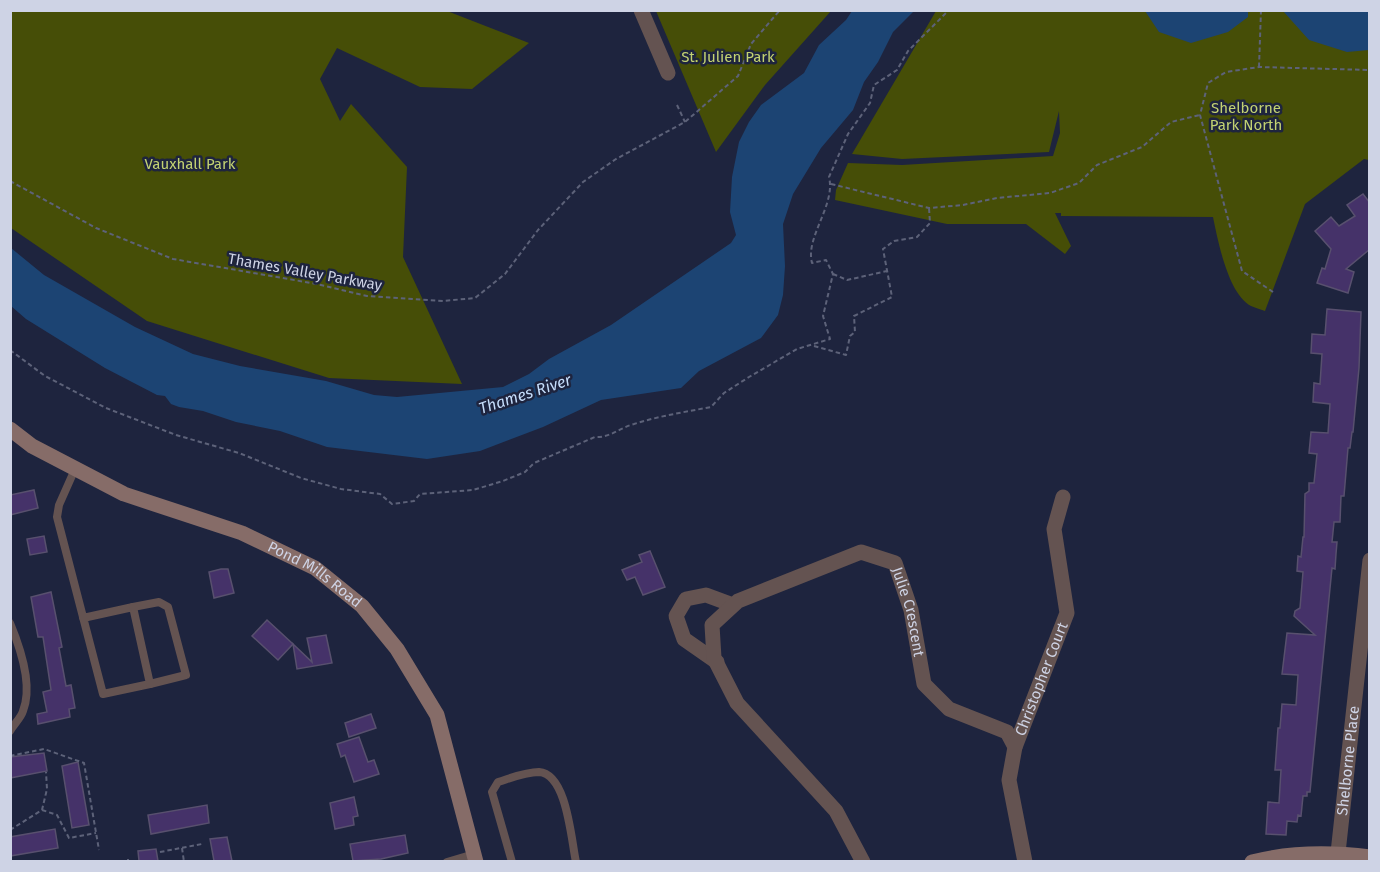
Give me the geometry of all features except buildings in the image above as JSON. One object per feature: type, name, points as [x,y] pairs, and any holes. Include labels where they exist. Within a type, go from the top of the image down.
[{"type":"main road","name":"Pond Mills Road","points":[[10,429],[32,446],[124,494],[242,533],[315,568],[362,606],[397,649],[437,715],[475,858]]},
{"type":"main road","points":[[1252,861],[1282,854],[1338,858],[1370,857]]},
{"type":"street","points":[[640,10],[668,73]]},
{"type":"street","name":"Christopher Court","points":[[1024,861],[1009,780],[1015,747],[1067,613],[1054,529],[1063,497]]},
{"type":"street","name":"Julie Crescent","points":[[863,861],[836,811],[737,703],[714,658],[712,625],[738,601],[861,552],[895,563],[911,610],[924,684],[949,709],[1007,732],[1015,747]]},
{"type":"street","name":"Shelborne Place","points":[[1338,858],[1370,561]]},
{"type":"street","name":"Julie Crescent","points":[[717,663],[684,639],[676,616],[686,600],[706,595],[733,605]]},
{"type":"lane","points":[[75,469],[59,505],[57,517],[83,618],[103,694],[186,675],[168,607],[159,602],[83,618]]},
{"type":"lane","points":[[133,607],[150,684]]},
{"type":"lane","points":[[10,623],[17,640],[27,681],[24,710],[10,731]]},
{"type":"lane","points":[[512,861],[492,792],[498,782],[540,772],[549,775],[562,792],[576,861]]},
{"type":"lane","points":[[447,861],[475,858]]},
{"type":"path","name":"Thames Valley Parkway","points":[[10,181],[96,228],[173,259],[317,284],[367,296],[443,301],[475,298],[505,274],[538,230],[583,182],[616,159],[685,122],[738,76],[751,44],[780,10]]},
{"type":"path","points":[[10,350],[45,376],[106,408],[176,435],[239,453],[301,478],[341,489],[380,495],[392,504],[414,501],[420,494],[473,490],[503,481],[525,472],[534,463],[595,437],[605,438],[630,425],[670,414],[711,408],[724,393],[749,377],[797,350],[830,339],[823,316],[833,274],[826,260],[812,263],[809,252],[821,223],[831,184],[829,177],[848,134],[870,104],[874,85],[897,70],[908,51],[949,10]]},
{"type":"path","points":[[1259,67],[1261,10]]},
{"type":"path","points":[[1273,292],[1242,271],[1200,115],[1208,83],[1226,72],[1259,67],[1370,70]]},
{"type":"path","points":[[677,105],[685,122]]},
{"type":"path","points":[[831,184],[928,208],[1050,193],[1078,183],[1097,165],[1142,147],[1171,122],[1200,115]]},
{"type":"path","points":[[814,345],[846,355],[850,336],[855,332],[854,316],[892,297],[883,249],[894,241],[917,237],[930,223],[928,208]]},
{"type":"path","points":[[833,274],[847,280],[887,271]]},
{"type":"path","points":[[10,756],[44,749],[84,764],[99,850]]},
{"type":"path","points":[[10,830],[42,810],[47,789],[46,772]]},
{"type":"path","points":[[42,810],[57,814],[69,838],[96,833]]},
{"type":"path","points":[[160,852],[202,844]]},
{"type":"path","points":[[182,848],[184,861]]},
{"type":"path","points":[[50,861],[56,861]]},
{"type":"green space","name":"Vauxhall Park","points":[[10,11],[447,11],[529,43],[472,89],[420,87],[337,48],[320,79],[340,121],[351,104],[407,167],[403,257],[462,384],[329,378],[147,321],[11,228]]},
{"type":"green space","name":"St. Julien Park","points":[[656,11],[831,11],[765,85],[716,152]]},
{"type":"green space","name":"Shelborne Park North","points":[[936,11],[1369,11],[1369,160],[1364,159],[1305,204],[1265,311],[1251,306],[1236,290],[1225,266],[1213,217],[1061,216],[1061,213],[1055,213],[1071,246],[1065,254],[1026,224],[947,224],[835,200],[836,190],[848,163],[902,165],[1053,156],[1060,133],[1059,111],[1049,152],[902,159],[852,154]]},
{"type":"water","points":[[1248,10],[1248,17],[1228,32],[1191,43],[1159,32],[1145,11]]},
{"type":"water","name":"Thames River","points":[[852,11],[914,11],[893,32],[878,62],[864,82],[853,110],[821,148],[793,194],[783,224],[785,266],[783,295],[778,315],[761,338],[699,371],[681,388],[601,400],[543,427],[480,451],[427,459],[327,447],[280,431],[236,422],[171,404],[165,396],[157,395],[105,368],[26,319],[11,306],[11,248],[44,275],[135,327],[193,354],[240,366],[326,381],[374,395],[397,397],[503,387],[611,325],[731,243],[736,235],[730,212],[732,177],[739,142],[749,122],[761,105],[804,73],[819,45],[846,20]]},
{"type":"water","points":[[1283,11],[1369,11],[1369,50],[1347,52],[1309,40]]}]
